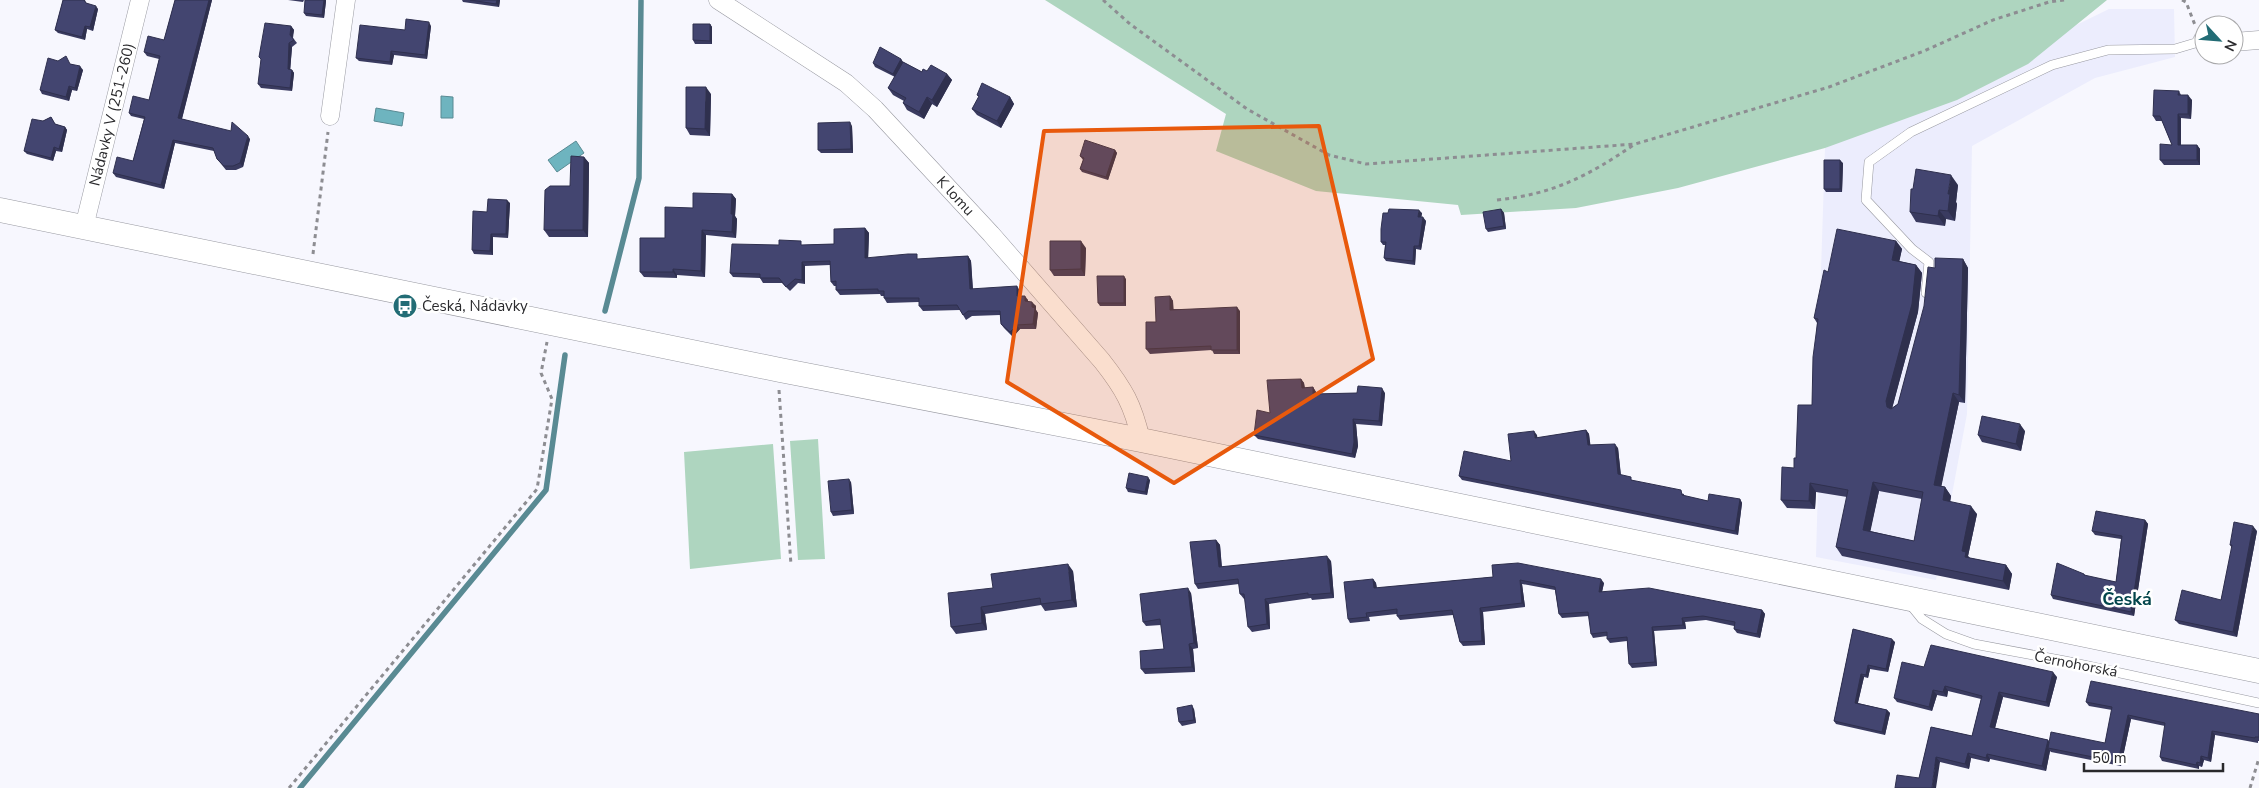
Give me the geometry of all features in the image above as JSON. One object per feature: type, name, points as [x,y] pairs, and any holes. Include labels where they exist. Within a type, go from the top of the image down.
[{"type":"street","name":"Nádavky V (251-260)","points":[[84,227],[140,0]]},
{"type":"street","points":[[330,116],[346,0]]},
{"type":"street","name":"K lomu","points":[[718,0],[846,83],[874,109],[991,234],[1102,361],[1118,381],[1132,405],[1141,440]]},
{"type":"street","points":[[2244,41],[2259,40]]},
{"type":"street","points":[[0,210],[780,370],[1141,440],[2259,671]]},
{"type":"lane","points":[[1925,304],[1928,262],[1912,249],[1866,200],[1869,162],[1910,132],[2052,65],[2108,50],[2175,49],[2194,44]]},
{"type":"lane","name":"Černohorská","points":[[1905,599],[1922,619],[1946,634],[1974,644],[2064,661],[2259,703]]},
{"type":"path","points":[[1103,0],[1130,24],[1247,109],[1329,155],[1366,164],[1635,144],[1829,87],[1924,51],[1993,20],[2049,2],[2065,0]]},
{"type":"path","points":[[2182,0],[2186,2],[2194,20]]},
{"type":"path","points":[[312,257],[330,116]]},
{"type":"path","points":[[1497,200],[1524,197],[1554,190],[1582,177],[1635,144]]},
{"type":"path","points":[[289,788],[537,489],[552,398],[541,373],[551,323]]},
{"type":"path","points":[[780,370],[778,397],[791,565]]},
{"type":"path","points":[[2250,788],[2259,758]]},
{"type":"highlighted area","points":[[1319,126],[1373,359],[1174,483],[1007,382],[1044,131]]},
{"type":"shaded area","points":[[2109,9],[2174,9],[2175,57],[2095,78],[1972,146],[1967,414],[1936,580],[1816,557],[1820,414],[1817,394],[1825,148]]},
{"type":"green space","points":[[1045,0],[2107,0],[2028,64],[1957,100],[1825,148],[1678,188],[1576,208],[1461,215],[1458,205],[1316,191],[1216,151],[1226,114]]},
{"type":"green space","points":[[818,439],[825,559],[798,560],[790,441]]},
{"type":"green space","points":[[773,444],[781,559],[690,569],[684,452]]},
{"type":"water","points":[[441,96],[453,97],[453,118],[441,118]]},
{"type":"water","points":[[376,108],[404,113],[402,126],[374,121]]},
{"type":"water","points":[[576,141],[584,153],[557,172],[548,160]]},
{"type":"building","points":[[63,0],[84,0],[86,3],[96,6],[90,27],[85,26],[82,37],[55,30]]},
{"type":"building","points":[[175,0],[209,0],[178,118],[231,131],[232,122],[248,136],[240,163],[233,166],[224,166],[217,159],[213,148],[173,140],[161,185],[113,173],[117,157],[133,161],[145,117],[129,113],[133,96],[149,100],[160,56],[144,52],[148,36],[164,40]]},
{"type":"building","points":[[305,0],[324,0],[322,15],[304,13]]},
{"type":"building","points":[[470,0],[497,0],[496,4]]},
{"type":"building","points":[[406,19],[429,22],[425,55],[391,51],[390,62],[356,58],[360,25],[405,30]]},
{"type":"building","points":[[265,23],[291,26],[290,35],[294,40],[289,43],[288,69],[292,70],[290,88],[258,84],[261,59],[259,57]]},
{"type":"building","points":[[693,24],[710,24],[710,41],[693,40]]},
{"type":"building","points":[[880,47],[901,59],[893,74],[873,63]]},
{"type":"building","points":[[66,56],[70,64],[80,66],[75,88],[69,86],[66,97],[40,90],[48,58],[58,61]]},
{"type":"building","points":[[903,62],[922,72],[923,69],[927,71],[931,65],[947,74],[932,100],[927,97],[919,112],[903,103],[906,98],[888,88]]},
{"type":"building","points":[[982,83],[1010,97],[997,121],[972,109],[979,96],[977,95]]},
{"type":"building","points":[[686,87],[706,87],[705,129],[686,128]]},
{"type":"building","points":[[2154,90],[2179,91],[2178,95],[2188,95],[2188,114],[2178,114],[2178,145],[2197,145],[2197,160],[2160,160],[2160,144],[2172,145],[2160,116],[2153,116]]},
{"type":"building","points":[[51,117],[55,124],[65,127],[59,149],[54,147],[51,158],[24,151],[32,119],[43,121]]},
{"type":"building","points":[[850,122],[851,149],[818,150],[818,123]]},
{"type":"building","points":[[1085,140],[1115,150],[1106,177],[1080,169],[1084,158],[1080,156]]},
{"type":"building","points":[[571,156],[584,157],[583,230],[544,230],[545,190],[550,186],[570,186]]},
{"type":"building","points":[[1824,160],[1840,160],[1840,189],[1824,189]]},
{"type":"building","points":[[1916,169],[1951,175],[1948,211],[1939,210],[1938,216],[1910,212],[1911,189],[1913,189]]},
{"type":"building","points":[[693,193],[732,194],[732,232],[702,230],[701,271],[673,269],[673,272],[640,272],[640,238],[665,238],[665,207],[693,208]]},
{"type":"building","points":[[488,199],[507,200],[506,234],[491,234],[490,251],[472,250],[473,211],[487,212]]},
{"type":"building","points":[[1389,209],[1419,210],[1418,217],[1423,217],[1419,246],[1414,246],[1413,261],[1384,258],[1386,242],[1381,242],[1381,229],[1383,213],[1388,213]]},
{"type":"building","points":[[1501,209],[1504,226],[1486,229],[1483,212]]},
{"type":"building","points":[[865,228],[865,258],[908,254],[917,254],[917,259],[968,256],[970,289],[1017,286],[1017,296],[1025,296],[1025,301],[1032,302],[1032,307],[1035,308],[1033,324],[1017,325],[1010,332],[1001,324],[1000,311],[968,311],[963,315],[957,305],[919,306],[919,298],[884,298],[884,291],[878,291],[878,289],[836,290],[836,281],[831,282],[830,261],[802,262],[802,280],[795,279],[786,287],[779,278],[760,278],[760,274],[730,273],[732,244],[779,245],[779,240],[801,241],[801,245],[834,244],[834,229]]},
{"type":"building","points":[[1837,229],[1896,241],[1892,260],[1916,265],[1912,304],[1886,401],[1887,407],[1891,409],[1898,404],[1924,306],[1928,267],[1935,268],[1935,258],[1963,259],[1959,395],[1953,393],[1934,485],[1945,487],[1943,500],[1971,506],[1962,551],[1966,552],[1965,557],[2006,565],[2003,581],[1836,547],[1848,490],[1810,483],[1809,501],[1781,500],[1782,467],[1794,468],[1794,458],[1796,458],[1798,405],[1812,405],[1813,357],[1818,319],[1814,318],[1824,270],[1828,272]],"holes":[[[1873,482],[1923,492],[1914,541],[1863,530]]]},
{"type":"building","points":[[1050,241],[1081,241],[1081,269],[1050,270]]},
{"type":"building","points":[[1097,276],[1124,276],[1124,303],[1098,303]]},
{"type":"building","points":[[1170,296],[1170,310],[1237,307],[1237,350],[1211,350],[1211,346],[1146,349],[1146,322],[1156,322],[1155,297]]},
{"type":"building","points":[[1301,379],[1302,388],[1313,387],[1313,394],[1357,393],[1358,386],[1382,388],[1379,421],[1353,419],[1354,442],[1352,454],[1254,435],[1257,410],[1270,413],[1267,380]]},
{"type":"building","points":[[1982,416],[2020,424],[2016,444],[1978,435]]},
{"type":"building","points":[[1586,430],[1588,445],[1615,444],[1618,474],[1631,477],[1631,480],[1681,490],[1682,495],[1708,501],[1709,494],[1740,499],[1735,531],[1459,476],[1464,451],[1511,461],[1508,434],[1534,431],[1535,438]]},
{"type":"building","points":[[1129,473],[1148,477],[1145,492],[1126,488]]},
{"type":"building","points":[[849,479],[852,510],[831,512],[828,481]]},
{"type":"building","points":[[2096,511],[2145,520],[2131,612],[2051,595],[2057,563],[2084,575],[2116,582],[2122,536],[2092,531]]},
{"type":"building","points":[[2234,522],[2253,526],[2233,632],[2175,620],[2182,590],[2221,600],[2232,545],[2230,545]]},
{"type":"building","points":[[1216,540],[1219,567],[1327,556],[1331,593],[1308,595],[1308,593],[1265,599],[1267,624],[1248,627],[1244,594],[1240,594],[1238,579],[1195,584],[1190,542]]},
{"type":"building","points":[[1518,563],[1601,579],[1599,592],[1649,588],[1762,610],[1757,634],[1734,629],[1735,622],[1703,616],[1682,618],[1683,625],[1652,627],[1655,662],[1629,664],[1627,637],[1607,639],[1607,632],[1591,634],[1588,612],[1559,614],[1555,587],[1520,580],[1522,603],[1480,608],[1482,641],[1460,642],[1452,610],[1397,616],[1397,609],[1366,613],[1367,617],[1348,619],[1344,582],[1373,579],[1374,588],[1493,577],[1492,565]]},
{"type":"building","points":[[1068,564],[1072,600],[1041,604],[1040,598],[981,607],[982,623],[951,627],[948,593],[993,588],[991,574]]},
{"type":"building","points":[[1188,588],[1194,643],[1189,644],[1192,667],[1141,669],[1140,651],[1164,649],[1160,619],[1143,622],[1140,594]]},
{"type":"building","points":[[1853,629],[1892,639],[1886,669],[1868,665],[1866,675],[1861,674],[1855,703],[1887,710],[1882,732],[1834,721]]},
{"type":"building","points":[[1931,645],[2053,672],[2046,702],[1999,692],[1990,727],[2048,740],[2042,766],[1987,754],[1986,758],[1968,753],[1965,764],[1936,757],[1932,788],[1895,788],[1897,775],[1919,778],[1931,727],[1972,736],[1982,696],[1945,686],[1943,692],[1933,690],[1929,707],[1894,698],[1902,662],[1924,667]]},
{"type":"building","points":[[2091,681],[2259,714],[2259,737],[2212,731],[2208,758],[2201,756],[2200,763],[2197,762],[2196,765],[2160,757],[2165,723],[2128,715],[2118,762],[2048,748],[2051,732],[2105,743],[2112,707],[2086,702]]},
{"type":"building","points":[[1192,705],[1194,720],[1179,722],[1177,708]]},
{"type":"waterway","points":[[605,311],[639,178],[641,1]]},
{"type":"waterway","points":[[300,788],[546,490],[565,355]]},
{"type":"place","name":"Česká, Nádavky","points":[[405,306]]},
{"type":"district","name":"Česká","points":[[2127,599]]}]
